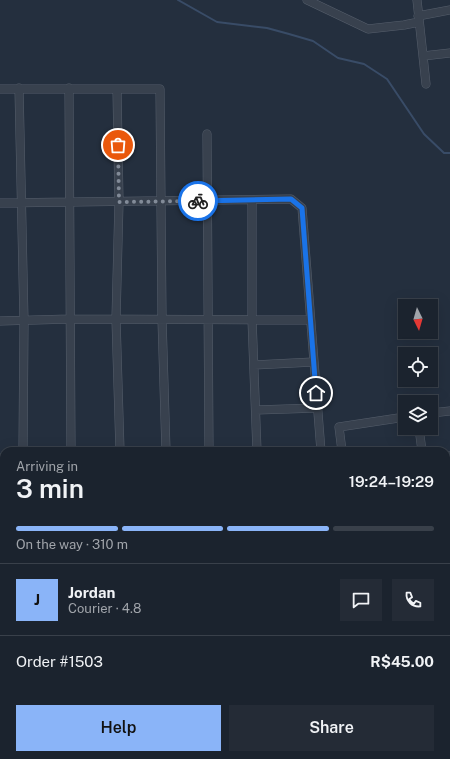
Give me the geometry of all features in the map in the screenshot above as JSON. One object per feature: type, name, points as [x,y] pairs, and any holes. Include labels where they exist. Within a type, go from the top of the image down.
[{"type":"street","points":[[307,0],[368,29],[404,26],[419,19],[450,10]]},
{"type":"street","points":[[417,0],[426,84]]},
{"type":"street","points":[[423,56],[450,53]]},
{"type":"street","points":[[19,88],[24,320],[23,447]]},
{"type":"street","points":[[69,88],[71,447]]},
{"type":"street","points":[[117,88],[119,202],[116,319],[120,447]]},
{"type":"street","points":[[0,89],[160,88],[162,319],[166,447]]},
{"type":"street","points":[[207,134],[206,200],[209,447]]},
{"type":"street","points":[[0,203],[162,202],[291,199],[302,208],[320,447]]},
{"type":"street","points":[[252,200],[252,320],[257,447]]},
{"type":"street","points":[[0,321],[70,319],[310,320]]},
{"type":"street","points":[[254,365],[313,362]]},
{"type":"street","points":[[256,410],[317,408]]},
{"type":"street","points":[[438,412],[450,411]]},
{"type":"street","points":[[342,447],[339,427],[398,418]]},
{"type":"street","points":[[420,435],[421,447]]},
{"type":"waterway","points":[[178,0],[217,22],[267,28],[289,34],[313,41],[338,58],[364,64],[387,79],[424,134],[444,153],[450,153]]},
{"type":"way so far","points":[[118,145],[119,202],[198,201]]},
{"type":"route","points":[[198,201],[291,199],[302,208],[316,393]]}]
